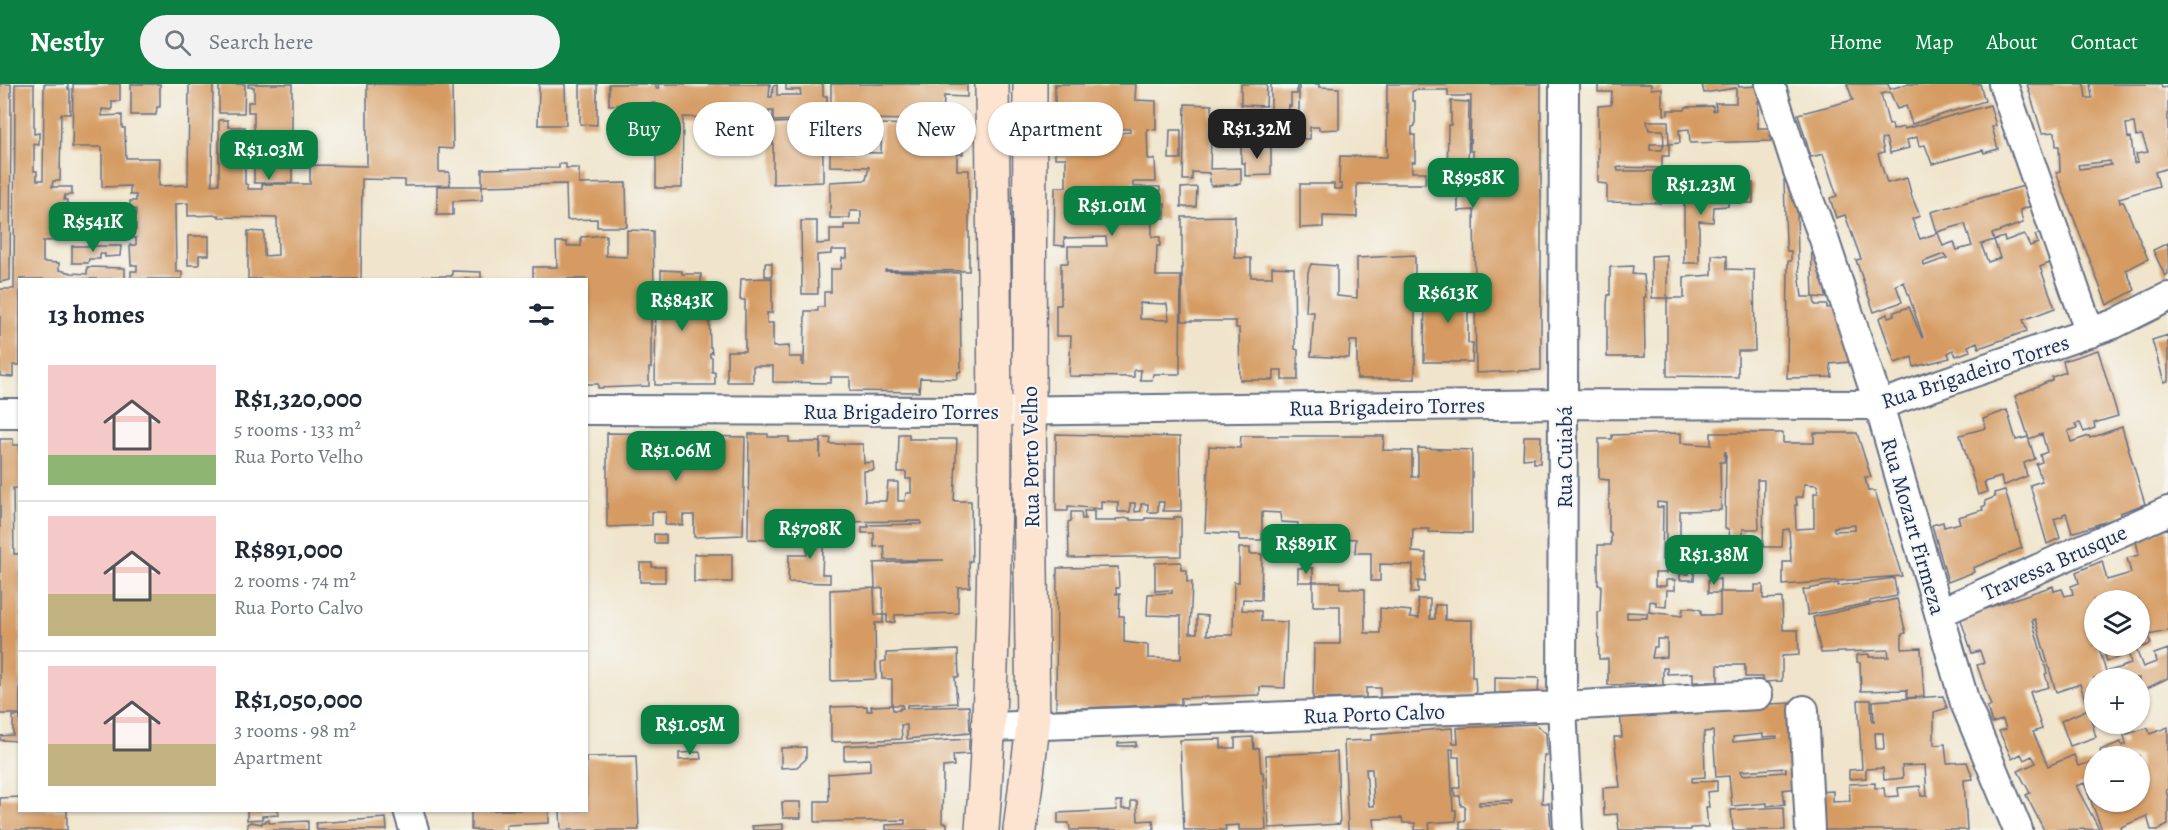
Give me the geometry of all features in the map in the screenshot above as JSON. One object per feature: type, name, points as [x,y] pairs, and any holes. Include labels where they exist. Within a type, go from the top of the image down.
[{"type":"main road","name":"Rua Porto Velho","points":[[982,830],[990,727],[995,411],[992,84]]},
{"type":"main road","name":"Rua Porto Velho","points":[[1020,830],[1033,726],[1029,410],[1030,84]]},
{"type":"street","name":"Rua Cuiabá","points":[[1564,84],[1562,706],[1568,830]]},
{"type":"street","name":"Rua Mozart Firmeza","points":[[1770,84],[1879,405],[1965,704],[2018,830]]},
{"type":"street","points":[[2003,84],[2090,333]]},
{"type":"street","name":"Rua Brigadeiro Torres","points":[[588,410],[995,411],[1564,404],[1879,405],[2090,333],[2114,324],[2168,297]]},
{"type":"street","points":[[0,413],[18,413]]},
{"type":"street","name":"Travessa Brusque","points":[[1939,613],[2168,511]]},
{"type":"street","name":"Rua Porto Calvo","points":[[990,727],[1562,706],[1758,695]]},
{"type":"street","points":[[1804,710],[1810,830]]},
{"type":"street","points":[[409,812],[414,830]]},
{"type":"building","points":[[0,84],[11,84],[11,99],[10,280],[0,282]]},
{"type":"building","points":[[15,84],[34,84],[34,134],[39,133],[39,145],[34,144],[34,171],[37,171],[37,180],[43,180],[44,84],[68,84],[70,114],[61,114],[60,181],[53,181],[52,187],[72,187],[72,195],[65,195],[64,200],[67,200],[67,240],[43,241],[43,262],[59,263],[59,270],[72,273],[87,274],[87,267],[125,268],[125,278],[18,278],[18,365],[13,365],[13,377],[0,376],[0,289],[14,289]]},
{"type":"building","points":[[73,84],[120,84],[120,101],[112,101],[112,110],[102,109],[102,116],[122,115],[126,158],[160,158],[159,186],[188,185],[189,84],[213,84],[212,185],[219,184],[219,120],[228,120],[228,127],[245,127],[245,184],[248,185],[248,189],[262,189],[262,184],[310,184],[310,165],[367,166],[367,84],[452,85],[453,149],[439,148],[439,172],[449,172],[450,185],[405,186],[405,180],[362,179],[361,278],[248,278],[248,231],[264,232],[264,256],[278,255],[277,218],[188,216],[188,203],[175,204],[176,272],[182,272],[182,278],[131,278],[131,271],[137,271],[137,265],[131,265],[130,245],[136,245],[136,238],[130,238],[130,230],[136,230],[136,224],[130,224],[130,215],[136,215],[136,209],[130,209],[130,201],[136,201],[136,195],[130,195],[130,186],[102,187],[102,147],[72,147]]},
{"type":"building","points":[[131,84],[160,84],[160,107],[157,107],[156,115],[131,115]]},
{"type":"building","points":[[219,84],[245,84],[244,113],[219,113]]},
{"type":"building","points":[[248,84],[292,84],[292,183],[254,183],[254,166],[248,166],[248,161],[254,161],[254,149],[248,149],[248,136],[254,136],[254,112],[248,112],[248,102],[254,102],[254,87],[248,87]]},
{"type":"building","points":[[539,84],[565,84],[566,125],[538,125]]},
{"type":"building","points":[[580,84],[597,84],[597,125],[580,124]]},
{"type":"building","points":[[609,84],[656,84],[656,88],[659,88],[658,84],[770,84],[769,97],[772,97],[773,86],[777,85],[777,95],[801,95],[800,90],[786,90],[786,84],[823,84],[823,96],[827,96],[827,102],[787,102],[787,121],[775,121],[775,102],[693,102],[693,117],[683,117],[682,188],[656,188],[656,156],[681,156],[681,102],[609,102]]},
{"type":"building","points":[[831,84],[967,84],[967,97],[944,96],[944,102],[896,102],[896,120],[884,119],[884,102],[831,102]]},
{"type":"building","points":[[1055,84],[1136,84],[1135,100],[1156,101],[1156,130],[1147,129],[1148,159],[1155,159],[1156,182],[1133,182],[1133,187],[1160,187],[1160,203],[1165,204],[1165,218],[1152,218],[1152,237],[1160,237],[1160,246],[1157,246],[1156,276],[1181,276],[1180,374],[1153,374],[1152,380],[1140,380],[1141,370],[1134,370],[1134,377],[1069,376],[1071,336],[1056,336],[1056,305],[1061,305],[1061,263],[1068,263],[1068,246],[1107,246],[1106,237],[1064,238],[1065,246],[1054,245],[1055,187],[1066,187],[1066,158],[1055,158],[1055,156],[1123,156],[1123,133],[1130,132],[1130,129],[1123,129],[1123,102],[1055,102]],"holes":[[[1140,303],[1167,304],[1169,320],[1140,319]]]},
{"type":"building","points":[[1241,84],[1267,84],[1266,106],[1241,105]]},
{"type":"building","points":[[1271,84],[1297,84],[1297,94],[1291,94],[1291,106],[1289,105],[1288,134],[1271,133]]},
{"type":"building","points":[[1299,84],[1319,84],[1319,87],[1339,88],[1339,129],[1319,130],[1319,127],[1310,127],[1310,139],[1299,139]]},
{"type":"building","points":[[1387,84],[1541,84],[1541,370],[1476,373],[1474,210],[1458,211],[1458,184],[1473,184],[1473,151],[1470,151],[1471,96],[1448,96],[1448,90],[1415,90],[1412,92],[1412,101],[1415,101],[1415,126],[1412,127],[1412,135],[1415,135],[1415,162],[1412,162],[1412,172],[1426,172],[1425,184],[1357,184],[1357,217],[1323,216],[1323,227],[1300,228],[1300,184],[1334,184],[1334,189],[1342,189],[1342,184],[1339,184],[1340,156],[1387,157]]},
{"type":"building","points":[[1598,84],[1651,84],[1651,89],[1662,88],[1664,115],[1668,114],[1668,110],[1685,110],[1686,107],[1713,106],[1713,111],[1716,110],[1715,103],[1736,103],[1736,88],[1704,93],[1702,84],[1760,86],[1766,101],[1758,101],[1758,128],[1769,128],[1771,141],[1690,143],[1689,129],[1679,130],[1680,143],[1669,144],[1669,156],[1662,156],[1662,168],[1617,167],[1618,171],[1661,171],[1661,176],[1669,177],[1669,183],[1661,183],[1661,203],[1607,202],[1607,184],[1598,183],[1598,106],[1611,105],[1612,92],[1598,92]],"holes":[[[1647,121],[1668,121],[1669,144],[1664,144],[1663,130],[1649,130]],[[1650,144],[1664,144],[1662,150],[1650,150]]]},
{"type":"building","points":[[1847,84],[1888,84],[1890,89],[1907,84],[1980,84],[1985,101],[1912,124],[1906,106],[1897,109],[1890,92],[1881,94],[1889,125],[1892,124],[1893,130],[1990,105],[1996,126],[1992,127],[1998,149],[1984,153],[1983,150],[1932,164],[1925,145],[1919,146],[1917,137],[1907,140],[1909,148],[1890,153],[1886,138],[1881,139],[1884,152],[1878,154],[1887,183],[1907,178],[1920,216],[1912,219],[1920,239],[1938,233],[1943,246],[1954,242],[1957,250],[1972,246],[1965,224],[1937,232],[1931,212],[2024,186],[2031,206],[2020,210],[2023,223],[1992,234],[1994,240],[2004,237],[2005,241],[2024,234],[2030,246],[2038,243],[2035,235],[2042,233],[2052,262],[2040,267],[2055,308],[2023,320],[2027,331],[1979,348],[1977,342],[1968,346],[1970,351],[1956,356],[1953,350],[1948,353],[1950,358],[1914,367],[1912,357],[1895,363],[1879,318],[1887,314],[1888,317],[1894,315],[1894,312],[1909,307],[1923,337],[1904,282],[1896,285],[1902,302],[1874,312],[1856,260],[1861,259],[1845,215],[1836,218],[1830,198],[1837,196],[1823,154],[1811,157],[1798,114],[1853,100]],"holes":[[[1994,240],[2000,258],[1988,262],[1981,244]],[[1944,254],[1947,258],[1924,266],[1923,262]]]},
{"type":"building","points":[[2027,84],[2084,84],[2086,98],[2092,98],[2090,84],[2161,84],[2162,88],[2168,87],[2168,168],[2155,172],[2159,186],[2119,198],[2120,203],[2123,201],[2148,259],[2126,270],[2135,290],[2107,305],[2056,172],[2060,171],[2059,146],[2056,146],[2055,132],[2042,133]],"holes":[[[2134,123],[2136,136],[2142,135],[2148,152],[2136,154],[2138,162],[2134,163],[2131,137],[2128,138],[2126,124]],[[2110,161],[2111,165],[2079,169],[2078,165]]]},
{"type":"building","points":[[1451,101],[1469,102],[1468,178],[1447,178]]},
{"type":"building","points":[[1185,104],[1212,105],[1210,169],[1241,168],[1241,184],[1211,186],[1209,173],[1192,172],[1192,180],[1183,180]]},
{"type":"building","points":[[775,123],[787,123],[787,156],[823,156],[823,182],[773,184]]},
{"type":"building","points":[[884,124],[896,124],[896,156],[957,156],[957,170],[969,170],[969,271],[885,270],[960,273],[961,370],[958,372],[957,379],[920,378],[919,392],[850,391],[850,377],[831,377],[831,383],[773,382],[773,366],[753,366],[753,382],[727,382],[727,351],[745,351],[745,300],[740,300],[741,279],[772,278],[772,313],[767,313],[767,323],[773,323],[773,347],[789,346],[789,357],[802,357],[802,365],[804,365],[805,311],[818,311],[818,307],[824,307],[824,292],[831,292],[831,269],[841,269],[842,258],[847,258],[847,250],[831,250],[831,254],[817,255],[818,294],[802,294],[801,221],[817,221],[817,244],[830,243],[830,229],[844,229],[844,225],[861,225],[861,211],[850,211],[850,218],[830,218],[830,182],[866,180],[869,167],[830,166],[830,156],[884,156]]},
{"type":"building","points":[[1170,130],[1181,130],[1181,159],[1169,159]]},
{"type":"building","points":[[1241,146],[1271,146],[1271,175],[1245,176],[1245,163],[1241,163]]},
{"type":"building","points":[[559,164],[566,164],[566,168],[579,168],[579,184],[626,183],[627,227],[597,227],[597,219],[567,220],[566,184],[482,186],[482,169],[559,168]]},
{"type":"building","points":[[1796,178],[1810,209],[1797,211],[1798,261],[1802,297],[1814,297],[1815,305],[1827,305],[1827,308],[1843,306],[1860,361],[1830,364],[1832,377],[1787,378],[1788,261],[1791,261],[1791,251],[1787,251],[1786,243],[1784,180]]},
{"type":"building","points":[[1753,183],[1753,203],[1739,203],[1740,184]]},
{"type":"building","points":[[1700,184],[1729,184],[1728,206],[1714,207],[1713,222],[1699,221],[1699,263],[1684,263],[1684,194],[1700,195]]},
{"type":"building","points":[[437,186],[482,186],[482,200],[453,201],[453,215],[437,215]]},
{"type":"building","points":[[1197,187],[1196,207],[1181,207],[1181,188]]},
{"type":"building","points":[[1810,210],[1823,270],[1826,298],[1813,297]]},
{"type":"building","points":[[1235,216],[1235,258],[1251,258],[1251,277],[1272,277],[1272,267],[1294,268],[1295,349],[1298,350],[1298,380],[1282,380],[1282,370],[1274,370],[1274,380],[1240,380],[1239,328],[1236,328],[1236,321],[1182,321],[1182,217]]},
{"type":"building","points":[[627,230],[653,231],[654,292],[651,291],[649,386],[598,388],[598,384],[588,384],[588,278],[533,278],[533,267],[557,267],[556,242],[567,242],[567,246],[581,246],[581,237],[606,235],[606,256],[627,257]]},
{"type":"building","points":[[188,236],[209,236],[209,255],[199,255],[199,265],[188,265]]},
{"type":"building","points":[[2168,243],[2168,274],[2165,276],[2153,250]]},
{"type":"building","points":[[72,246],[121,246],[120,256],[105,257],[105,254],[100,254],[100,259],[89,259],[88,263],[72,263]]},
{"type":"building","points":[[1415,255],[1415,379],[1357,379],[1357,341],[1350,341],[1349,358],[1311,356],[1314,312],[1306,312],[1308,272],[1311,264],[1337,266],[1337,296],[1357,298],[1357,258]]},
{"type":"building","points":[[1667,255],[1667,298],[1652,298],[1651,256]]},
{"type":"building","points":[[1712,255],[1727,256],[1727,269],[1754,270],[1755,351],[1738,351],[1738,377],[1667,376],[1667,298],[1684,298],[1684,277],[1712,275]]},
{"type":"building","points":[[765,263],[772,263],[772,276],[765,276]]},
{"type":"building","points":[[1633,266],[1632,274],[1644,275],[1645,357],[1607,357],[1610,267]]},
{"type":"building","points":[[661,270],[682,271],[682,274],[701,274],[701,311],[709,311],[712,353],[710,357],[712,357],[712,372],[715,372],[715,385],[655,385],[656,284],[661,284]]},
{"type":"building","points":[[452,271],[481,272],[481,278],[424,278],[424,276],[452,276]]},
{"type":"building","points":[[1473,286],[1473,312],[1468,312],[1468,343],[1473,343],[1472,362],[1424,362],[1425,287]]},
{"type":"building","points":[[2168,335],[2168,381],[2164,382],[2152,340]]},
{"type":"building","points":[[2098,350],[2118,416],[2094,423],[2095,428],[2084,432],[2080,423],[2075,424],[2077,428],[2068,431],[2071,442],[2122,427],[2145,504],[2120,513],[2122,516],[2072,533],[2066,513],[2063,514],[2054,519],[2060,538],[2047,544],[2030,485],[2042,481],[2036,464],[2042,462],[2040,455],[2047,452],[2042,434],[2029,439],[2015,396],[2066,372],[2063,361]]},
{"type":"building","points":[[2007,410],[2016,440],[2028,437],[2035,459],[2024,463],[2027,476],[2003,486],[2001,477],[1984,482],[1987,492],[1978,495],[1960,435],[1986,428],[1983,419]]},
{"type":"building","points":[[607,433],[679,434],[679,451],[695,451],[695,436],[745,437],[743,535],[694,537],[694,515],[683,515],[683,525],[665,525],[666,512],[652,512],[652,525],[607,527]]},
{"type":"building","points":[[1681,433],[1681,443],[1711,445],[1711,433],[1783,433],[1783,443],[1814,443],[1814,433],[1857,433],[1871,477],[1865,477],[1868,491],[1875,491],[1902,576],[1783,585],[1783,562],[1791,562],[1789,529],[1783,530],[1782,547],[1763,547],[1764,480],[1757,480],[1759,529],[1743,529],[1743,540],[1730,540],[1729,529],[1725,529],[1725,452],[1724,462],[1720,462],[1721,510],[1680,511],[1680,547],[1666,547],[1666,503],[1657,502],[1657,507],[1663,507],[1662,560],[1666,560],[1666,573],[1655,573],[1655,586],[1666,586],[1666,580],[1675,580],[1675,590],[1667,590],[1666,607],[1656,606],[1656,602],[1650,601],[1649,612],[1682,616],[1683,608],[1693,608],[1701,610],[1701,615],[1720,615],[1720,592],[1755,592],[1755,585],[1763,585],[1763,599],[1782,598],[1783,630],[1798,630],[1799,655],[1782,656],[1782,681],[1763,682],[1763,677],[1745,677],[1745,665],[1718,665],[1718,682],[1693,682],[1693,673],[1667,674],[1667,668],[1663,668],[1663,687],[1656,687],[1656,684],[1608,685],[1608,659],[1599,659],[1598,612],[1600,612],[1601,585],[1598,585],[1598,545],[1611,545],[1611,533],[1609,533],[1609,480],[1599,479],[1599,439],[1612,439],[1612,435]],"holes":[[[1804,484],[1817,485],[1818,493],[1814,493],[1814,528],[1796,529],[1796,497],[1803,497]],[[1855,525],[1855,530],[1834,531],[1834,527]],[[1627,612],[1647,613],[1647,618],[1627,618]],[[1657,639],[1667,639],[1667,657],[1652,658],[1654,647],[1657,647]]]},
{"type":"building","points":[[749,434],[789,437],[789,442],[820,442],[820,458],[821,438],[831,438],[830,444],[863,444],[864,463],[873,462],[874,470],[864,471],[865,501],[886,501],[888,482],[898,482],[898,501],[905,501],[906,493],[911,493],[911,479],[906,479],[906,472],[898,472],[899,434],[909,434],[909,439],[957,439],[954,501],[971,501],[972,561],[969,561],[970,587],[958,587],[958,613],[895,615],[895,622],[887,623],[887,615],[883,615],[883,588],[875,589],[874,563],[944,560],[885,560],[884,546],[874,547],[874,533],[862,533],[862,527],[921,524],[921,521],[830,522],[830,513],[821,513],[821,517],[789,516],[789,541],[748,539]]},
{"type":"building","points":[[1056,434],[1180,437],[1181,511],[1163,511],[1164,502],[1158,502],[1158,512],[1148,512],[1148,504],[1141,504],[1141,511],[1135,512],[1135,503],[1130,503],[1130,512],[1118,512],[1118,502],[1101,501],[1101,509],[1068,506],[1068,511],[1056,511]]},
{"type":"building","points":[[1241,436],[1384,436],[1383,450],[1412,451],[1412,477],[1418,477],[1418,448],[1472,450],[1472,533],[1429,532],[1429,529],[1413,529],[1412,552],[1426,553],[1425,582],[1418,581],[1418,593],[1411,593],[1413,565],[1380,564],[1380,581],[1371,581],[1371,553],[1355,553],[1356,539],[1327,537],[1327,551],[1313,550],[1313,528],[1298,528],[1298,523],[1281,522],[1280,513],[1262,512],[1262,540],[1239,540],[1239,534],[1205,532],[1209,446],[1240,448]]},
{"type":"building","points":[[1524,436],[1541,436],[1540,463],[1534,463],[1534,458],[1523,459]]},
{"type":"building","points":[[0,439],[13,439],[13,445],[18,445],[18,488],[13,488],[14,554],[18,554],[18,714],[0,714]]},
{"type":"building","points":[[2005,490],[2022,548],[1973,568],[1974,572],[1948,582],[1932,525],[1943,522],[1944,527],[1960,523],[1958,517],[1983,510],[1982,507],[1986,505],[1985,501],[1995,497],[1994,493]]},
{"type":"building","points":[[1084,511],[1094,511],[1094,521],[1181,517],[1181,556],[1069,558],[1068,522],[1071,521],[1071,512],[1081,512],[1082,519],[1085,519]]},
{"type":"building","points":[[807,525],[824,525],[822,574],[830,574],[830,583],[788,582],[789,555],[807,555]]},
{"type":"building","points":[[2168,528],[2168,631],[2150,635],[2150,590],[2084,590],[2084,656],[2101,656],[2105,668],[2084,668],[2084,696],[2080,684],[2056,692],[2035,619],[2032,620],[2049,687],[2030,692],[2042,729],[2033,732],[2048,766],[2074,755],[2078,766],[2084,764],[2084,783],[2076,786],[2084,801],[2084,812],[2090,812],[2099,829],[2044,830],[2026,795],[2030,793],[2018,771],[2036,763],[2032,756],[2024,760],[2021,754],[2012,759],[1999,731],[2006,729],[2003,720],[1992,723],[1987,707],[1991,706],[1977,665],[1984,663],[1980,651],[1972,653],[1960,617],[2053,586],[2054,591],[2062,589],[2065,596],[2073,594],[2071,586],[2079,583],[2076,572],[2102,561],[2107,580],[2131,573],[2127,558],[2139,555],[2136,541]]},
{"type":"building","points":[[654,534],[666,535],[666,543],[654,543]]},
{"type":"building","points":[[1239,548],[1250,548],[1250,554],[1262,554],[1261,600],[1243,599],[1242,610],[1261,611],[1261,621],[1287,622],[1285,688],[1260,687],[1260,695],[1181,698],[1181,704],[1056,709],[1057,568],[1118,567],[1119,588],[1116,588],[1116,594],[1120,594],[1119,616],[1124,616],[1124,642],[1148,645],[1148,658],[1181,659],[1181,616],[1147,615],[1148,594],[1172,593],[1172,590],[1155,591],[1155,563],[1181,562],[1181,570],[1187,570],[1187,582],[1192,582],[1190,633],[1197,633],[1197,615],[1208,616],[1207,635],[1233,635],[1234,582],[1239,582]]},
{"type":"building","points":[[694,554],[732,554],[732,582],[694,582]]},
{"type":"building","points":[[1689,559],[1694,559],[1694,580],[1680,580],[1680,574],[1689,574]]},
{"type":"building","points":[[640,563],[652,563],[652,567],[665,567],[665,582],[640,582]]},
{"type":"building","points":[[1298,568],[1313,568],[1313,582],[1298,582]]},
{"type":"building","points":[[1894,578],[1897,596],[1808,615],[1803,590],[1838,583],[1838,586]]},
{"type":"building","points":[[1720,579],[1720,593],[1708,593],[1708,580]]},
{"type":"building","points":[[1313,582],[1340,582],[1340,588],[1365,589],[1365,633],[1380,633],[1380,608],[1411,611],[1410,617],[1419,618],[1418,599],[1430,599],[1430,619],[1435,619],[1435,605],[1445,605],[1445,620],[1472,620],[1472,677],[1475,677],[1476,694],[1380,697],[1380,688],[1366,688],[1366,698],[1313,699],[1314,644],[1340,644],[1340,606],[1313,606]]},
{"type":"building","points":[[874,588],[875,615],[883,615],[883,623],[875,623],[876,679],[831,681],[830,590]]},
{"type":"building","points":[[1897,599],[1906,633],[1902,634],[1902,649],[1921,648],[1924,696],[1907,698],[1907,690],[1861,691],[1860,663],[1857,662],[1857,655],[1889,657],[1888,650],[1821,653],[1813,617]]},
{"type":"building","points":[[2168,649],[2168,678],[2150,687],[2150,668],[2118,668],[2131,664],[2129,656],[2139,656],[2143,667],[2156,662],[2154,654]]},
{"type":"building","points":[[958,650],[959,677],[955,677],[957,703],[907,705],[907,708],[969,706],[970,733],[907,739],[907,725],[901,725],[902,739],[831,742],[831,707],[867,706],[867,711],[872,711],[871,706],[892,705],[892,679],[882,679],[881,662],[886,661],[886,653]],"holes":[[[892,705],[902,705],[903,708],[893,710]]]},
{"type":"building","points":[[2105,656],[2123,656],[2107,661]]},
{"type":"building","points":[[1495,677],[1539,678],[1538,693],[1495,694]]},
{"type":"building","points":[[1943,696],[1947,708],[1934,712],[1934,745],[1945,744],[1947,763],[1967,762],[1973,779],[1964,780],[1967,830],[1816,830],[1814,792],[1833,791],[1833,802],[1850,801],[1849,784],[1875,783],[1875,788],[1884,788],[1885,797],[1899,796],[1898,788],[1920,786],[1921,796],[1927,796],[1925,765],[1902,766],[1903,778],[1884,780],[1883,768],[1866,769],[1866,778],[1849,779],[1849,770],[1862,769],[1858,700],[1871,700],[1872,721],[1874,721],[1873,701]],"holes":[[[1875,733],[1883,733],[1884,749],[1876,749]]]},
{"type":"building","points":[[1794,703],[1796,788],[1783,790],[1785,804],[1732,806],[1729,776],[1716,777],[1713,731],[1704,732],[1705,777],[1692,778],[1692,782],[1717,781],[1717,791],[1707,792],[1708,827],[1691,828],[1691,830],[1619,830],[1617,814],[1604,815],[1603,788],[1620,787],[1614,737],[1622,737],[1620,711]],"holes":[[[1763,734],[1763,737],[1777,736],[1777,738],[1733,742],[1733,737]],[[1786,768],[1786,772],[1742,775],[1741,771]]]},
{"type":"building","points":[[2084,711],[2084,734],[2095,734],[2096,737],[2070,746],[2061,721]]},
{"type":"building","points":[[13,716],[18,716],[18,741],[0,740],[0,736],[13,735]]},
{"type":"building","points":[[1535,724],[1546,733],[1547,755],[1544,755],[1542,803],[1549,803],[1551,830],[1460,830],[1460,821],[1465,821],[1465,806],[1461,806],[1460,796],[1455,796],[1454,788],[1460,788],[1459,757],[1453,757],[1453,749],[1450,749],[1453,810],[1456,810],[1456,821],[1429,823],[1430,830],[1415,830],[1415,823],[1403,823],[1402,818],[1374,819],[1375,830],[1348,830],[1344,741],[1371,740],[1371,735],[1452,728],[1453,743],[1458,743],[1457,728]],"holes":[[[1366,769],[1372,769],[1374,806],[1369,806]],[[1512,801],[1511,804],[1479,805],[1479,802]]]},
{"type":"building","points":[[2168,727],[2168,789],[2166,790],[2168,825],[2158,830],[2151,830],[2147,816],[2121,827],[2122,830],[2102,830],[2095,812],[2150,812],[2150,746],[2122,746],[2126,744],[2124,735],[2150,734]]},
{"type":"building","points":[[1253,737],[1254,749],[1259,748],[1261,772],[1263,772],[1266,830],[1239,830],[1239,825],[1225,826],[1226,830],[1184,830],[1180,740],[1221,739],[1221,748],[1235,748],[1235,738]]},
{"type":"building","points":[[969,739],[969,754],[953,755],[954,766],[943,767],[942,823],[947,823],[947,830],[886,830],[886,825],[905,824],[905,820],[815,822],[815,801],[829,801],[828,774],[870,771],[870,759],[844,760],[844,746]]},
{"type":"building","points":[[1136,742],[1136,746],[1118,746],[1118,743]]},
{"type":"building","points":[[2121,742],[2122,746],[2110,746]]},
{"type":"building","points":[[806,747],[806,759],[797,767],[781,768],[781,748]]},
{"type":"building","points":[[700,752],[701,759],[679,760],[679,753]]},
{"type":"building","points":[[1337,752],[1340,824],[1269,828],[1266,755]]},
{"type":"building","points":[[636,756],[639,830],[561,830],[560,812],[588,812],[588,757]]},
{"type":"building","points":[[18,797],[18,812],[67,812],[67,830],[0,830],[0,798]]},
{"type":"building","points":[[1116,801],[1122,801],[1122,809],[1131,809],[1131,801],[1137,801],[1138,821],[1153,820],[1154,830],[1070,830],[1069,823],[1058,823],[1058,813],[1117,810]]},
{"type":"building","points":[[782,802],[800,802],[801,818],[783,818]]},
{"type":"building","points":[[1784,807],[1785,830],[1733,830],[1731,810]]},
{"type":"building","points":[[247,812],[278,812],[279,815],[247,820]]},
{"type":"building","points":[[471,812],[549,812],[549,823],[506,825],[506,830],[471,830]]},
{"type":"building","points":[[386,818],[387,830],[317,830],[316,823]]},
{"type":"building","points":[[269,820],[269,823],[308,821],[308,830],[248,830],[247,824],[251,822],[262,824]]},
{"type":"building","points":[[783,824],[783,830],[753,830],[752,826]]}]
